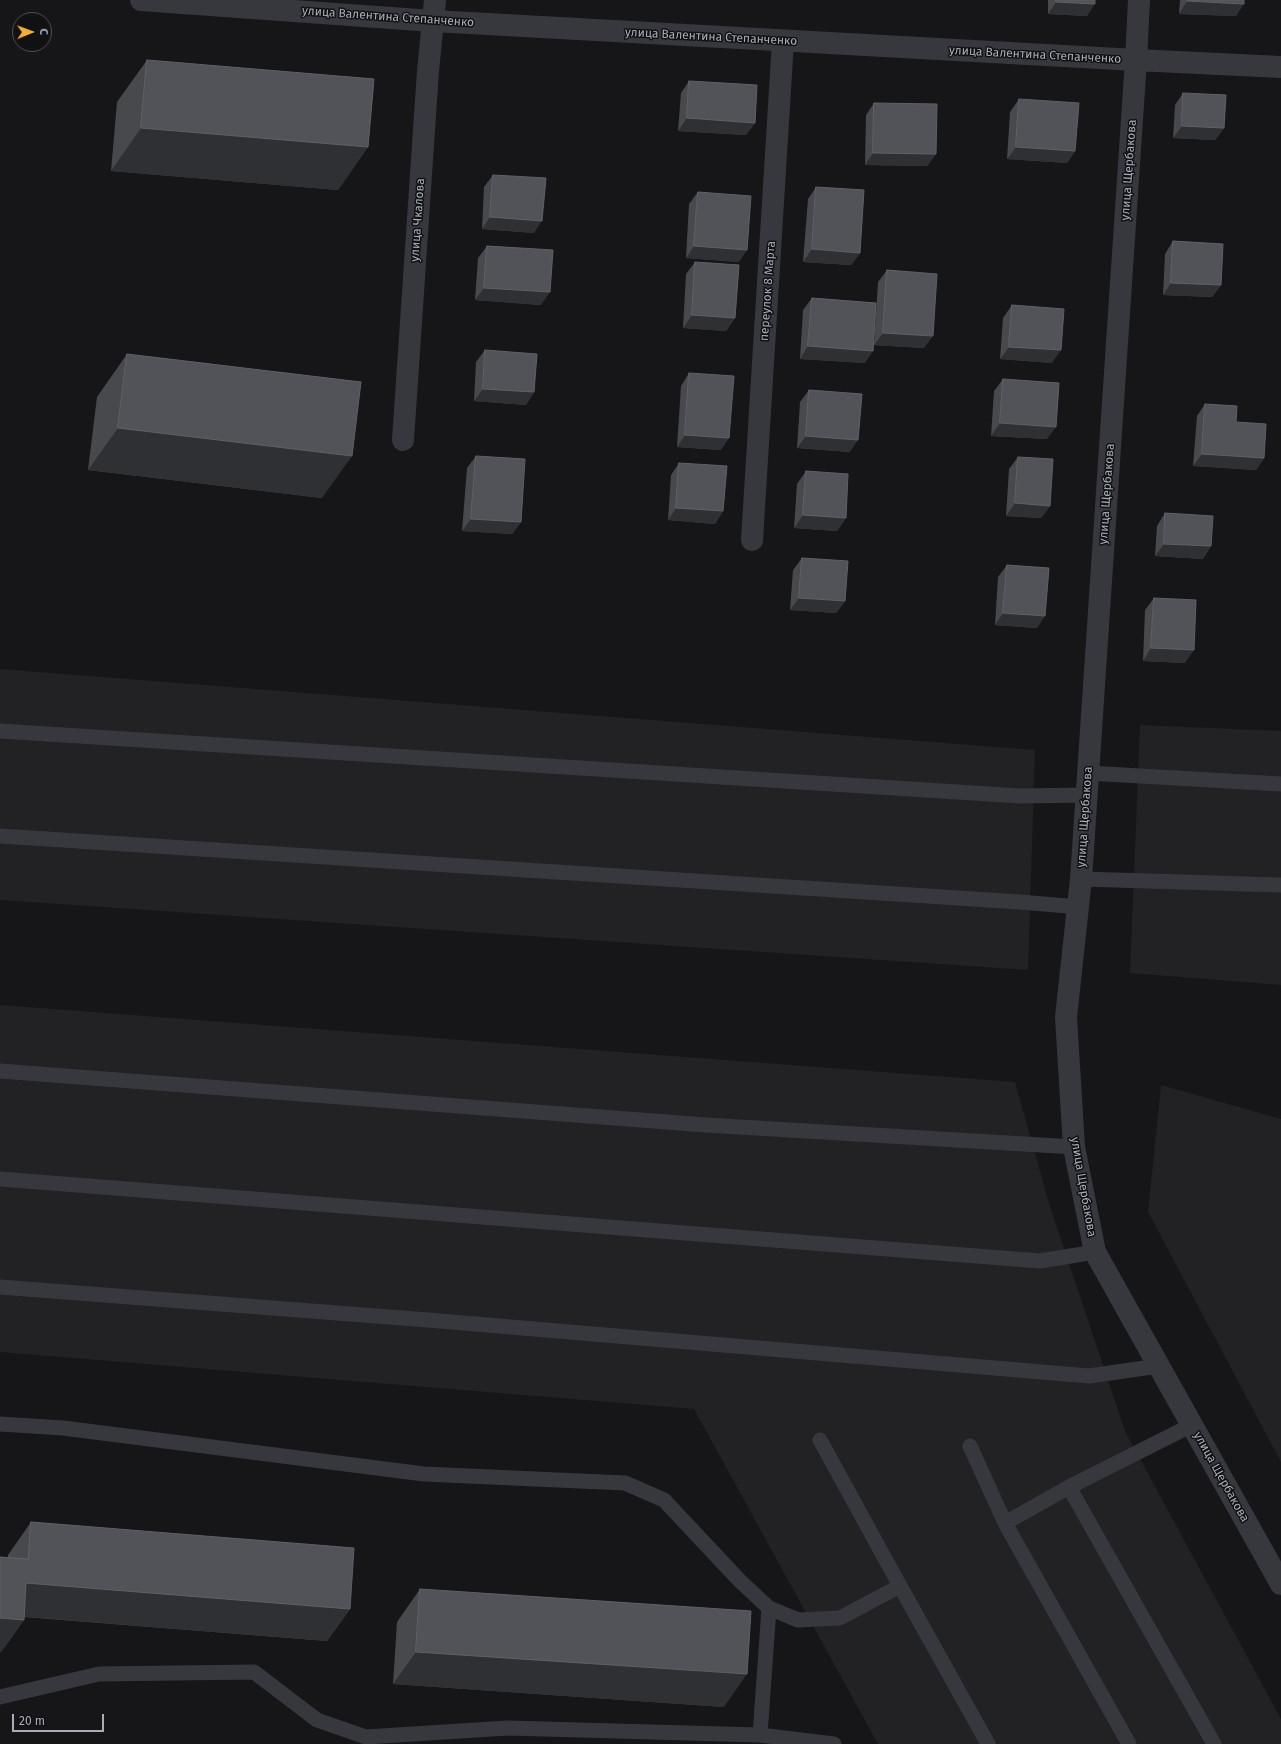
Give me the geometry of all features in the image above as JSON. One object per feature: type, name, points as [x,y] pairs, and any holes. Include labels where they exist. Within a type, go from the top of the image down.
[{"type":"street","name":"улица Валентина Степанченко","points":[[142,0],[434,10],[783,41],[1281,67]]},
{"type":"street","name":"улица Щербакова","points":[[1139,0],[1079,907],[1066,1017],[1074,1147],[1095,1252],[1281,1584]]},
{"type":"street","name":"улица Чкалова","points":[[403,440],[428,71],[434,10]]},
{"type":"street","name":"переулок 8 Марта","points":[[752,540],[783,41]]},
{"type":"lane","points":[[0,731],[1020,796],[1086,795]]},
{"type":"lane","points":[[1088,773],[1281,784]]},
{"type":"lane","points":[[0,836],[988,899],[1079,907]]},
{"type":"lane","points":[[1081,879],[1281,885]]},
{"type":"lane","points":[[0,1070],[706,1125],[1074,1147]]},
{"type":"lane","points":[[0,1179],[1040,1261],[1095,1252]]},
{"type":"lane","points":[[0,1287],[428,1320],[1089,1376],[1159,1366]]},
{"type":"lane","points":[[0,1424],[63,1428],[424,1474],[626,1483],[664,1500],[740,1581],[769,1608],[798,1620],[840,1618],[900,1586]]},
{"type":"lane","points":[[1005,1523],[1069,1487],[1192,1425]]},
{"type":"lane","points":[[820,1440],[988,1744]]},
{"type":"lane","points":[[970,1446],[1005,1523],[1129,1744]]},
{"type":"lane","points":[[1069,1487],[1214,1744]]},
{"type":"lane","points":[[760,1735],[769,1608]]},
{"type":"lane","points":[[0,1697],[99,1674],[254,1672],[317,1720],[366,1737],[508,1728],[760,1735],[834,1744]]},
{"type":"shaded area","points":[[0,669],[1035,750],[1028,970],[0,900]]},
{"type":"shaded area","points":[[1140,725],[1281,731],[1281,985],[1130,973]]},
{"type":"shaded area","points":[[0,1005],[1015,1082],[1050,1207],[1125,1431],[1281,1719],[1281,1744],[878,1744],[694,1409],[0,1352]]},
{"type":"shaded area","points":[[1161,1085],[1281,1119],[1281,1462],[1148,1212]]},
{"type":"building","points":[[1056,0],[1095,0],[1095,4],[1056,2]]},
{"type":"building","points":[[1244,0],[1244,4],[1187,1]]},
{"type":"building","points":[[147,60],[374,79],[368,147],[141,128]]},
{"type":"building","points":[[689,81],[757,85],[755,123],[687,118]]},
{"type":"building","points":[[1183,93],[1226,95],[1224,128],[1182,126]]},
{"type":"building","points":[[1019,99],[1079,103],[1075,151],[1016,147]]},
{"type":"building","points":[[874,103],[937,104],[936,154],[873,153]]},
{"type":"building","points":[[493,175],[546,178],[542,221],[490,217]]},
{"type":"building","points":[[816,187],[864,190],[860,253],[812,249]]},
{"type":"building","points":[[698,192],[751,196],[747,250],[694,246]]},
{"type":"building","points":[[1173,241],[1223,244],[1221,285],[1171,283]]},
{"type":"building","points":[[487,246],[553,250],[550,292],[484,288]]},
{"type":"building","points":[[695,262],[739,265],[735,318],[692,315]]},
{"type":"building","points":[[887,270],[937,274],[933,336],[883,333]]},
{"type":"building","points":[[812,298],[876,303],[873,351],[808,346]]},
{"type":"building","points":[[1012,305],[1064,309],[1061,350],[1009,347]]},
{"type":"building","points":[[485,350],[537,354],[534,392],[483,389]]},
{"type":"building","points":[[127,354],[361,382],[352,456],[118,428]]},
{"type":"building","points":[[689,373],[734,376],[729,438],[685,435]]},
{"type":"building","points":[[1003,379],[1059,383],[1056,427],[1000,423]]},
{"type":"building","points":[[809,390],[862,394],[858,440],[806,436]]},
{"type":"building","points":[[1205,404],[1237,406],[1236,422],[1266,424],[1264,458],[1202,454]]},
{"type":"building","points":[[476,456],[525,459],[521,522],[471,519]]},
{"type":"building","points":[[1018,457],[1053,459],[1050,506],[1015,503]]},
{"type":"building","points":[[679,463],[727,466],[723,511],[676,508]]},
{"type":"building","points":[[806,471],[848,474],[846,518],[803,515]]},
{"type":"building","points":[[1165,513],[1213,516],[1211,546],[1164,544]]},
{"type":"building","points":[[802,558],[848,561],[845,601],[799,598]]},
{"type":"building","points":[[1007,565],[1049,568],[1045,616],[1003,613]]},
{"type":"building","points":[[1154,598],[1196,600],[1194,650],[1151,648]]},
{"type":"building","points":[[31,1522],[354,1548],[350,1609],[26,1583],[24,1620],[0,1618],[0,1557],[28,1559]]},
{"type":"building","points":[[420,1589],[751,1611],[747,1674],[416,1652]]}]
